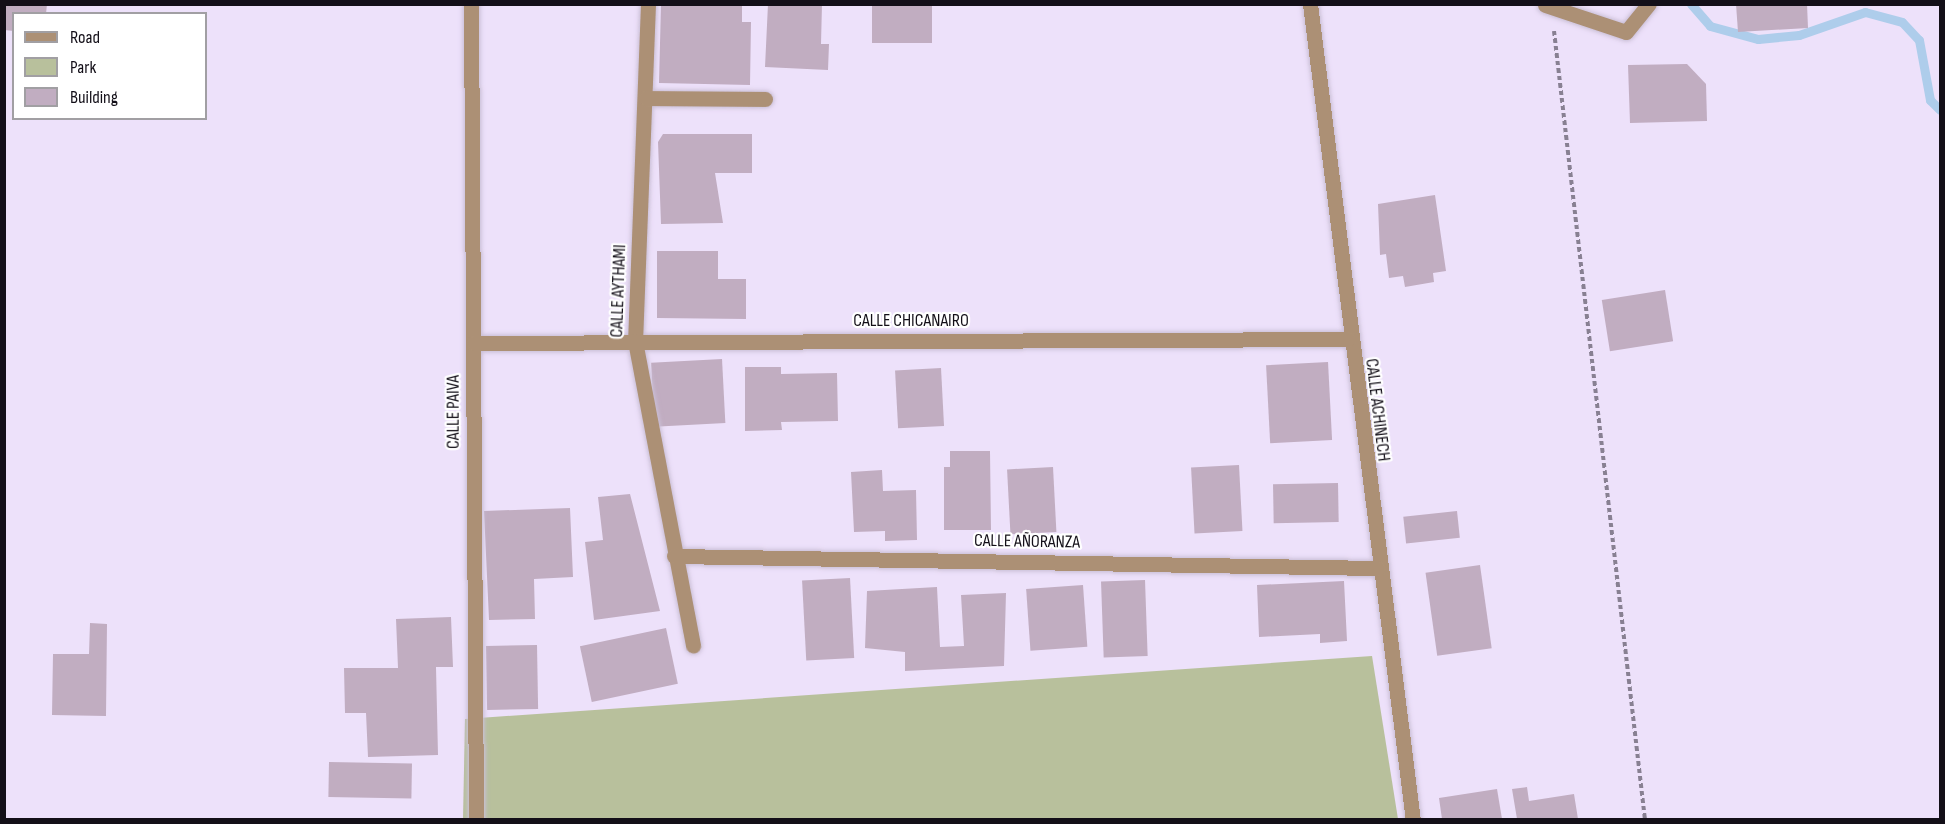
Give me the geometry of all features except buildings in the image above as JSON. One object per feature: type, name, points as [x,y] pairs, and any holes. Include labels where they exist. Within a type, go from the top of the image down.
[{"type":"street","name":"CALLE PAIVA","points":[[471,4],[476,819]]},
{"type":"street","name":"CALLE AYTHAMI","points":[[648,4],[635,341],[674,556],[693,645]]},
{"type":"street","name":"CALLE ACHINECH","points":[[1310,4],[1348,339],[1413,819]]},
{"type":"street","points":[[1545,5],[1626,32],[1649,4]]},
{"type":"street","points":[[646,98],[765,99]]},
{"type":"street","name":"CALLE CHICANAIRO","points":[[474,343],[1348,339]]},
{"type":"street","name":"CALLE AÑORANZA","points":[[674,556],[1378,568]]},
{"type":"path","points":[[1545,5],[1552,19],[1645,819]]},
{"type":"green space","points":[[1372,656],[1398,819],[463,820],[465,719]]},
{"type":"waterway","points":[[1691,4],[1710,26],[1758,39],[1799,35],[1865,12],[1902,22],[1919,40],[1930,100],[1940,110]]}]
